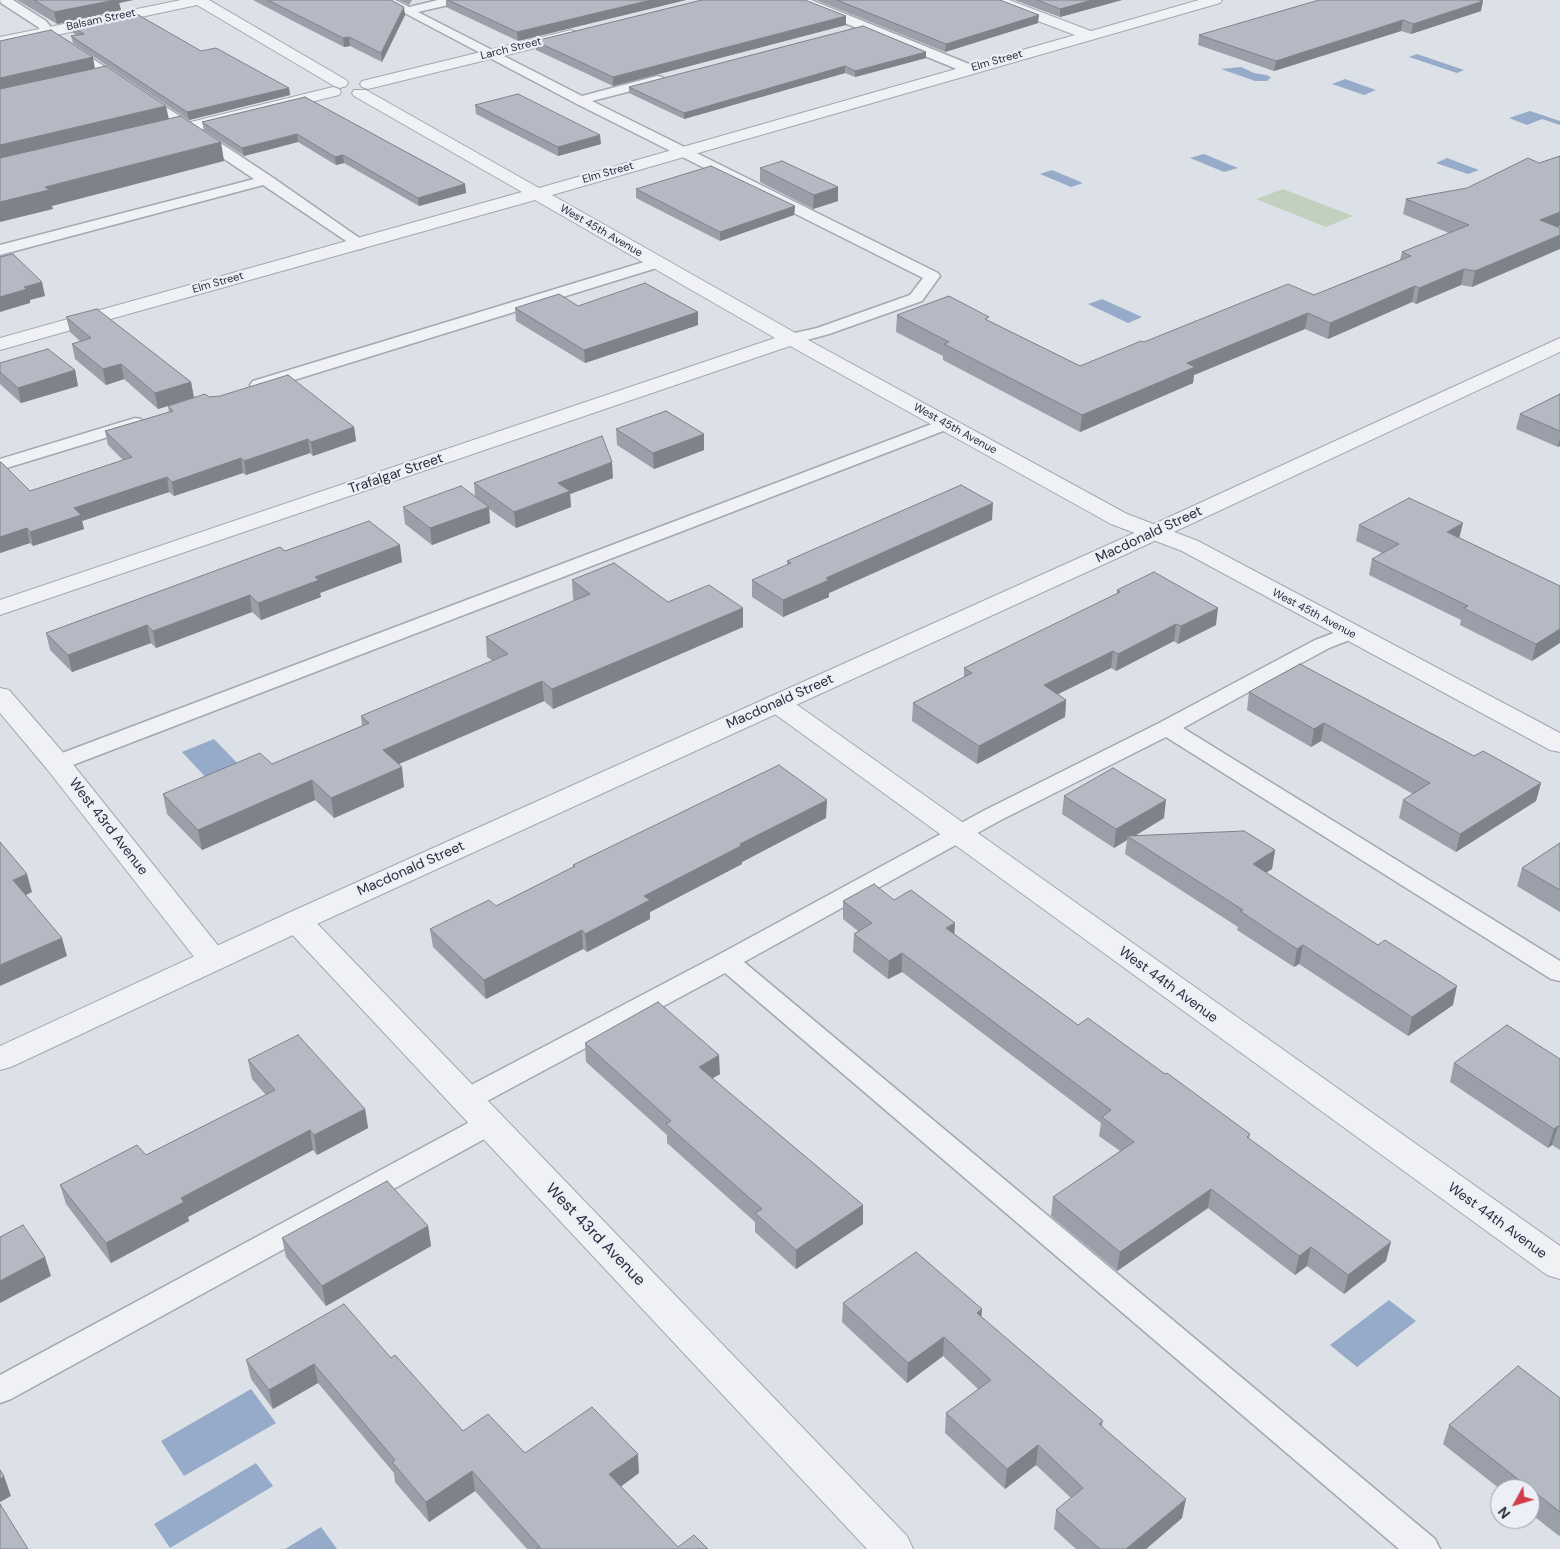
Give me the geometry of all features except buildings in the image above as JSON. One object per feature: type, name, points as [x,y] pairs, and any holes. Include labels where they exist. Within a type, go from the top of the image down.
[{"type":"street","name":"Balsam Street","points":[[0,42],[200,0]]},
{"type":"street","points":[[200,0],[337,87]]},
{"type":"street","points":[[995,0],[1089,35]]},
{"type":"street","name":"Elm Street","points":[[0,344],[360,244],[1215,0]]},
{"type":"street","name":"Larch Street","points":[[364,89],[491,54],[587,31]]},
{"type":"street","points":[[142,139],[189,128],[356,81],[364,89]]},
{"type":"street","name":"West 45th Avenue","points":[[364,89],[536,194],[657,263],[1119,519],[1190,546],[1560,744]]},
{"type":"street","name":"Trafalgar Street","points":[[0,608],[792,339]]},
{"type":"street","name":"Macdonald Street","points":[[0,1060],[297,921],[1155,532],[1560,344]]},
{"type":"street","name":"West 43rd Avenue","points":[[0,696],[57,763],[213,960]]},
{"type":"street","name":"West 44th Avenue","points":[[777,703],[1560,1266]]},
{"type":"street","name":"West 43rd Avenue","points":[[297,921],[893,1549]]},
{"type":"lane","points":[[5,0],[42,24],[54,39],[360,244]]},
{"type":"lane","points":[[386,0],[580,100],[932,276],[916,298],[823,331],[792,339]]},
{"type":"lane","points":[[407,11],[453,0]]},
{"type":"lane","points":[[800,0],[969,69]]},
{"type":"lane","points":[[846,31],[864,26]]},
{"type":"lane","points":[[94,82],[112,78]]},
{"type":"lane","points":[[580,100],[666,78]]},
{"type":"lane","points":[[0,250],[266,180]]},
{"type":"lane","points":[[248,388],[657,263]]},
{"type":"lane","points":[[0,465],[153,418]]},
{"type":"lane","points":[[57,763],[946,424]]},
{"type":"lane","points":[[466,1100],[727,961],[958,834],[1166,728],[1322,644],[1350,633]]},
{"type":"lane","points":[[1166,728],[1560,973]]},
{"type":"lane","points":[[727,961],[1423,1549]]},
{"type":"lane","points":[[0,1390],[489,1124]]},
{"type":"green space","points":[[1283,189],[1353,216],[1326,227],[1256,199]]},
{"type":"water","points":[[1417,54],[1464,70],[1457,73],[1409,57]]},
{"type":"water","points":[[1241,67],[1254,73],[1271,77],[1267,81],[1255,81],[1221,69]]},
{"type":"water","points":[[1345,79],[1376,90],[1364,95],[1332,84]]},
{"type":"water","points":[[1530,111],[1560,121],[1560,125],[1542,119],[1527,125],[1509,118]]},
{"type":"water","points":[[1204,154],[1238,168],[1224,172],[1190,158]]},
{"type":"water","points":[[1447,158],[1479,170],[1468,174],[1436,163]]},
{"type":"water","points":[[1052,170],[1083,183],[1071,187],[1040,174]]},
{"type":"water","points":[[1102,299],[1142,317],[1128,323],[1088,304]]},
{"type":"water","points":[[214,739],[245,771],[212,784],[182,752]]},
{"type":"water","points":[[1389,1300],[1416,1321],[1357,1367],[1330,1345]]},
{"type":"water","points":[[251,1389],[276,1423],[184,1476],[161,1441]]},
{"type":"water","points":[[256,1463],[273,1486],[170,1548],[154,1524]]},
{"type":"water","points":[[321,1527],[337,1549],[285,1549]]}]
